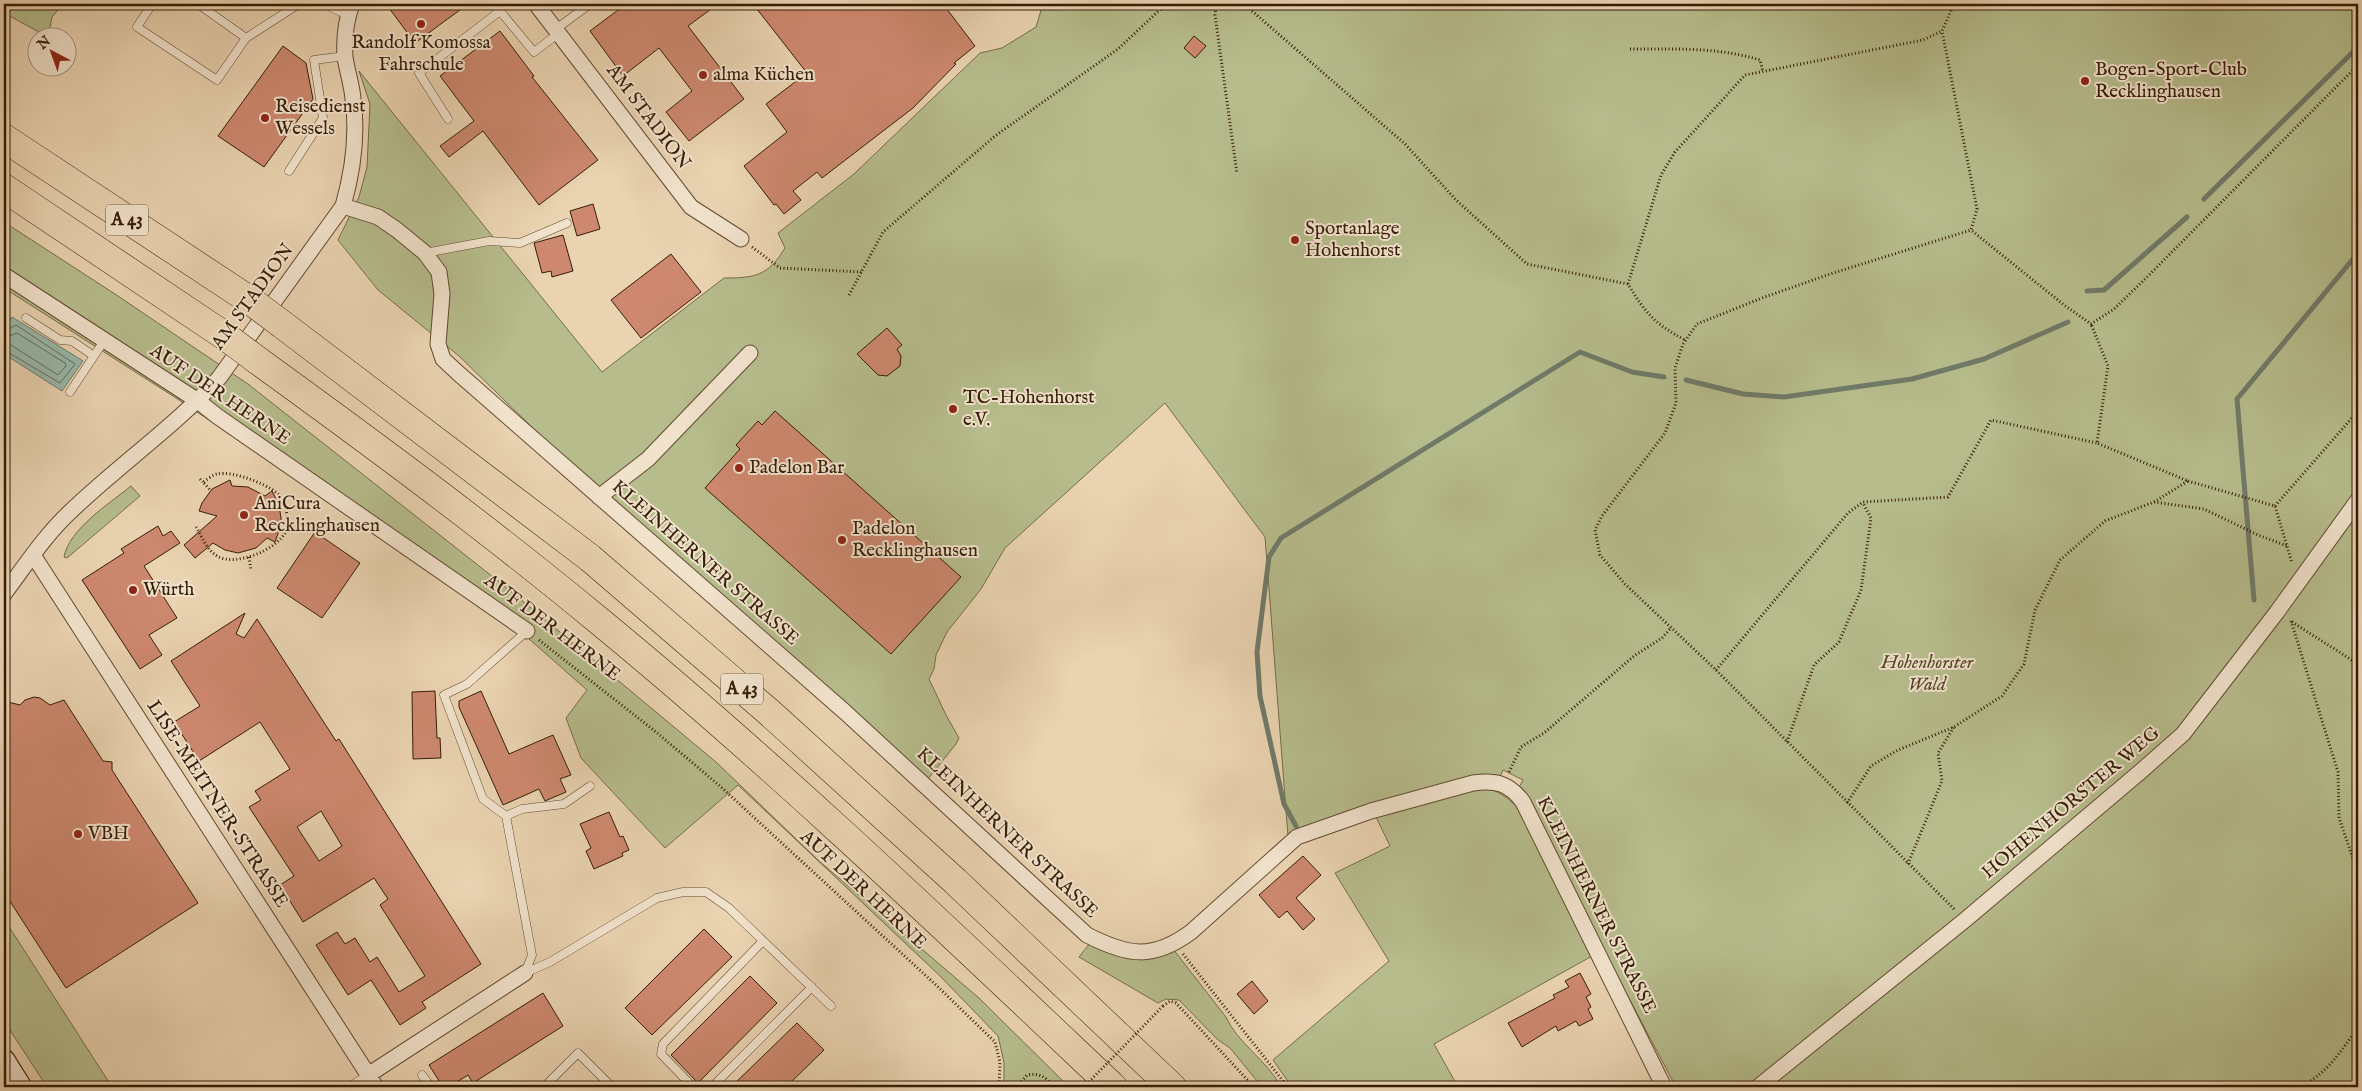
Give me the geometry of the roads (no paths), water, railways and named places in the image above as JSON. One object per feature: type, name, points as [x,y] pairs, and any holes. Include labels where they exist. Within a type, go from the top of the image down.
[{"type":"highway","name":"A 43","points":[[4,138],[251,301],[590,558],[770,714],[955,880],[1172,1087]]},
{"type":"highway","name":"A 43","points":[[4,188],[226,336],[414,473],[599,621],[772,771],[1113,1087]]},
{"type":"main road","points":[[4,1060],[21,1087]]},
{"type":"street","name":"AM STADION","points":[[536,4],[691,207],[741,239]]},
{"type":"street","name":"AM STADION","points":[[4,594],[33,555],[70,511],[198,401],[219,378],[343,206],[351,178],[355,148],[353,100],[345,56],[350,9]]},
{"type":"street","name":"KLEINHERNER STRASSE","points":[[343,206],[378,217],[397,230],[425,253],[439,272],[442,294],[438,344],[443,359],[845,712],[1087,936],[1132,953],[1161,950],[1175,944],[1297,837],[1371,811],[1473,783],[1489,781],[1504,784],[1516,792],[1523,802],[1664,1087]]},
{"type":"street","name":"AUF DER HERNE","points":[[4,275],[104,342],[198,401],[527,630]]},
{"type":"street","points":[[600,496],[648,459],[750,353]]},
{"type":"street","name":"HOHENHORSTER WEG","points":[[1758,1087],[1965,920],[2183,734],[2277,612],[2358,500]]},
{"type":"street","name":"LISE-MEITNER-STRASSE","points":[[33,555],[372,1081]]},
{"type":"street","points":[[372,1081],[525,973]]},
{"type":"lane","points":[[152,4],[137,27],[217,80],[246,38],[299,4]]},
{"type":"lane","points":[[198,4],[246,38]]},
{"type":"lane","points":[[324,4],[350,9]]},
{"type":"lane","points":[[448,119],[419,73],[500,11],[534,52],[590,4]]},
{"type":"lane","points":[[289,171],[323,118],[314,60],[345,56]]},
{"type":"lane","points":[[425,253],[489,241],[520,243],[567,223]]},
{"type":"lane","points":[[26,318],[60,340],[72,341],[94,356]]},
{"type":"lane","points":[[70,392],[104,342]]},
{"type":"lane","points":[[525,973],[532,955],[506,816],[483,799],[444,695],[466,684],[527,630]]},
{"type":"lane","points":[[506,816],[522,809],[564,804],[590,786]]},
{"type":"lane","points":[[525,973],[550,962],[657,898],[683,892],[706,892],[729,908],[831,1006]]},
{"type":"lane","points":[[693,1087],[661,1054],[663,1044],[763,941]]},
{"type":"lane","points":[[712,1087],[812,987]]},
{"type":"lane","points":[[544,1087],[578,1053],[612,1087]]},
{"type":"lane","points":[[422,1075],[431,1087]]},
{"type":"lane","points":[[349,1087],[372,1081]]},
{"type":"water","points":[[12,317],[83,361],[62,391],[4,354],[4,330]]},
{"type":"waterway","points":[[2204,199],[2358,47]]},
{"type":"waterway","points":[[2087,291],[2104,290],[2187,217]]},
{"type":"waterway","points":[[2254,600],[2237,399],[2358,253]]},
{"type":"waterway","points":[[1686,380],[1743,394],[1784,397],[1912,379],[1984,359],[2068,322]]},
{"type":"waterway","points":[[1296,826],[1284,804],[1260,696],[1257,652],[1269,557],[1281,538],[1580,352],[1632,372],[1664,377]]},
{"type":"place","name":"Randolf Komossa Fahrschule","points":[[421,24]]},
{"type":"place","name":"alma Küchen","points":[[703,75]]},
{"type":"place","name":"Bogen-Sport-Club Recklinghausen","points":[[2085,81]]},
{"type":"place","name":"Reisedienst Wessels","points":[[265,118]]},
{"type":"place","name":"Sportanlage Hohenhorst","points":[[1295,240]]},
{"type":"place","name":"TC-Hohenhorst e.V.","points":[[953,409]]},
{"type":"place","name":"Padelon Bar","points":[[739,468]]},
{"type":"place","name":"AniCura Recklinghausen","points":[[244,515]]},
{"type":"place","name":"Padelon Recklinghausen","points":[[842,540]]},
{"type":"place","name":"Würth","points":[[133,590]]},
{"type":"place","name":"VBH","points":[[78,834]]},
{"type":"park label","name":"Hohenhorster Wald","points":[[1927,674]]}]
